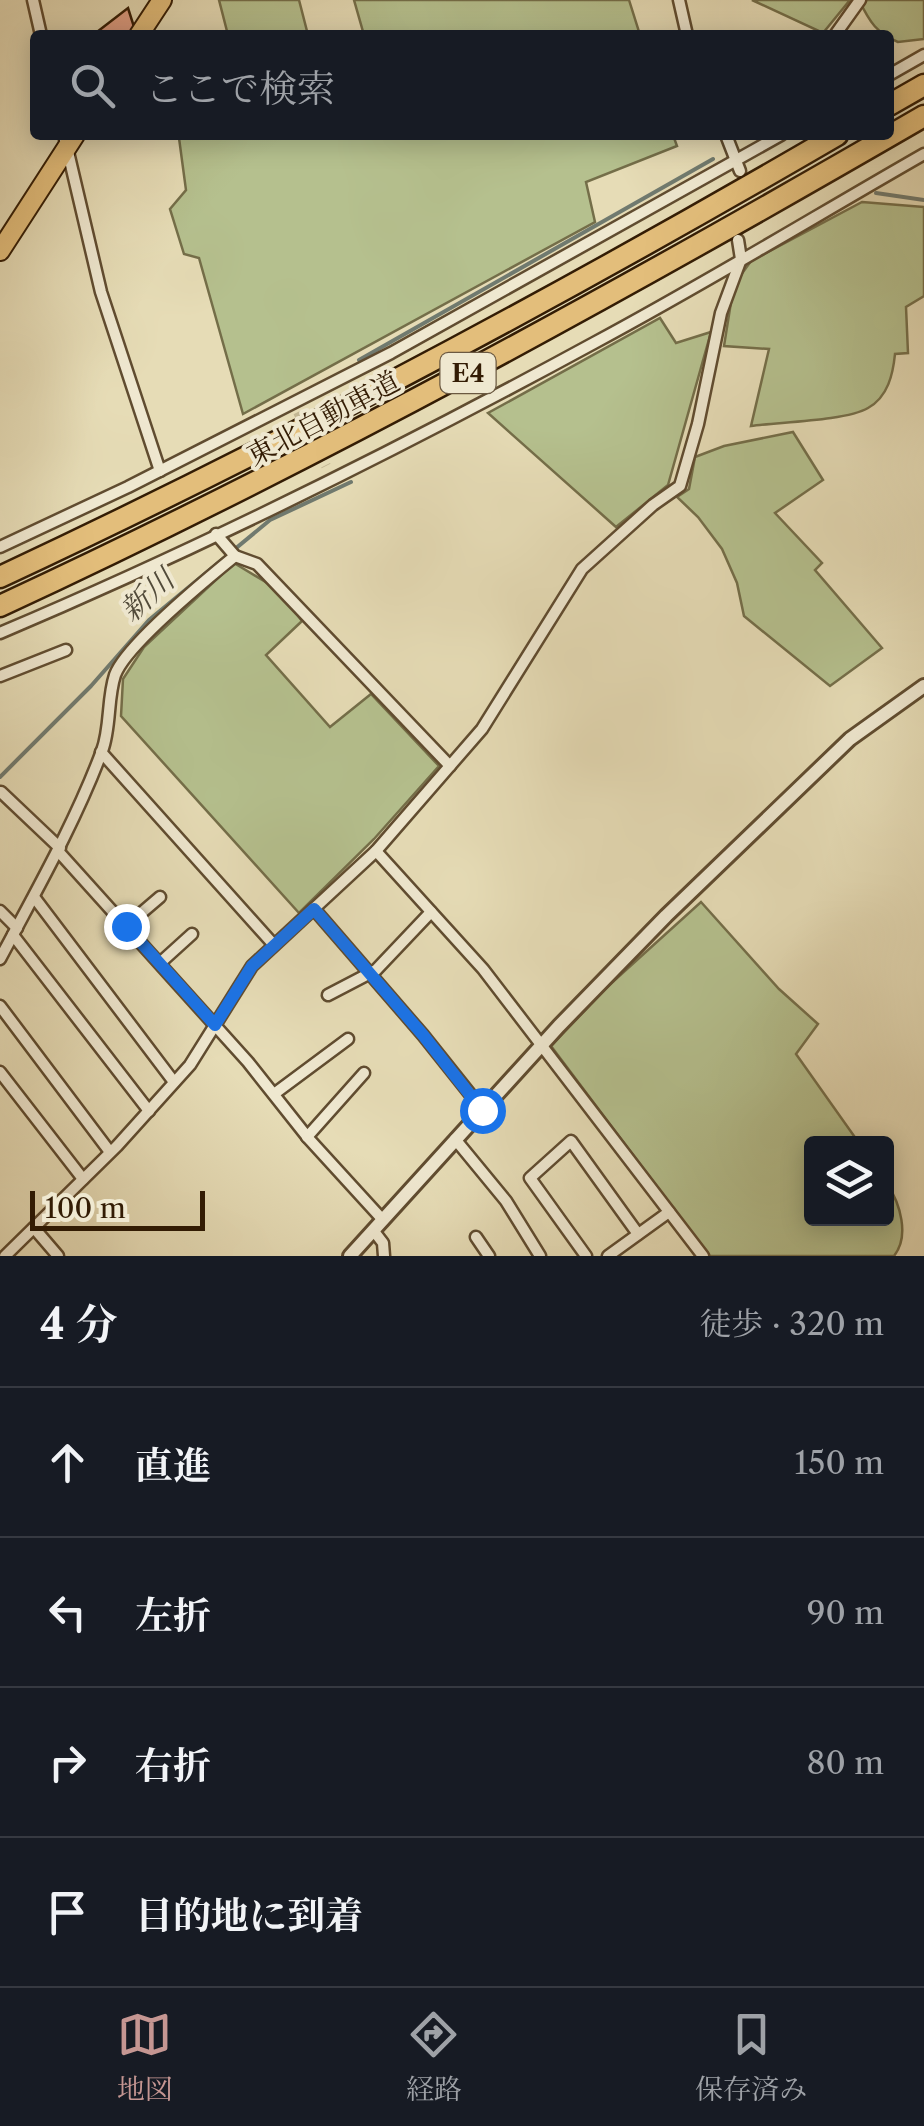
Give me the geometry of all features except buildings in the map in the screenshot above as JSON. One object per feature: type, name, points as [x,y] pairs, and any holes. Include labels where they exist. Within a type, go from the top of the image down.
[{"type":"highway","points":[[894,102],[924,85]]},
{"type":"highway","name":"東北自動車道","points":[[894,133],[924,116]]},
{"type":"highway","name":"東北自動車道","points":[[0,577],[234,466],[356,403],[829,140]]},
{"type":"highway","name":"東北自動車道","points":[[0,606],[246,489],[421,398],[882,140]]},
{"type":"main road","points":[[142,30],[162,0]]},
{"type":"main road","points":[[0,250],[67,140]]},
{"type":"street","points":[[32,0],[40,30]]},
{"type":"street","points":[[678,0],[685,30]]},
{"type":"street","points":[[839,30],[860,0]]},
{"type":"street","points":[[894,72],[924,56]]},
{"type":"street","points":[[68,140],[100,292],[160,471]]},
{"type":"street","points":[[728,140],[739,165]]},
{"type":"street","points":[[0,547],[296,407],[739,165],[775,140]]},
{"type":"street","points":[[0,633],[332,479],[595,343],[924,154]]},
{"type":"street","points":[[5,1256],[110,1152],[190,1065],[252,966],[376,851],[482,729],[582,569],[680,486],[698,424],[721,313],[741,259],[738,240]]},
{"type":"street","points":[[326,466],[332,479]]},
{"type":"street","points":[[216,534],[235,556],[257,564],[450,766]]},
{"type":"street","points":[[0,959],[59,850],[101,752],[115,675],[186,597],[235,556]]},
{"type":"street","points":[[0,676],[66,650]]},
{"type":"street","points":[[350,1256],[541,1045],[666,916],[850,739],[924,686]]},
{"type":"street","points":[[101,752],[274,945]]},
{"type":"street","points":[[1,792],[59,850],[274,1094],[377,1224],[384,1256]]},
{"type":"street","points":[[376,851],[483,969],[703,1256]]},
{"type":"street","points":[[34,896],[174,1082]]},
{"type":"street","points":[[126,926],[160,896]]},
{"type":"street","points":[[314,909],[482,1110]]},
{"type":"street","points":[[0,911],[149,1110]]},
{"type":"street","points":[[328,995],[370,973],[431,912]]},
{"type":"street","points":[[160,963],[192,934]]},
{"type":"street","points":[[0,1006],[110,1152]]},
{"type":"street","points":[[274,1094],[348,1039]]},
{"type":"street","points":[[0,1072],[83,1179]]},
{"type":"street","points":[[307,1136],[364,1073]]},
{"type":"street","points":[[455,1139],[506,1202],[540,1256]]},
{"type":"street","points":[[586,1256],[530,1178],[570,1141],[638,1234]]},
{"type":"street","points":[[608,1256],[669,1212]]},
{"type":"street","points":[[34,1228],[58,1256]]},
{"type":"street","points":[[476,1238],[489,1256]]},
{"type":"green space","points":[[219,0],[299,0],[307,30],[227,30]]},
{"type":"green space","points":[[354,0],[629,0],[638,30],[363,30]]},
{"type":"green space","points":[[752,0],[850,0],[825,30],[817,30]]},
{"type":"green space","points":[[859,0],[924,0],[924,39],[898,42],[894,40],[894,30],[878,30]]},
{"type":"green space","points":[[179,140],[675,140],[677,146],[586,182],[595,222],[243,414],[199,258],[184,254],[170,209],[186,190]]},
{"type":"green space","points":[[862,202],[924,207],[924,296],[906,307],[908,353],[895,354],[885,391],[868,408],[828,418],[751,426],[769,349],[724,346],[738,279],[751,261]]},
{"type":"green space","points":[[660,318],[676,343],[711,332],[668,485],[616,527],[488,413]]},
{"type":"green space","points":[[793,432],[823,480],[775,513],[822,563],[815,570],[882,648],[830,686],[744,616],[737,583],[722,549],[677,497],[689,489],[695,457],[724,446]]},
{"type":"green space","points":[[234,563],[279,590],[302,621],[266,655],[330,727],[371,694],[439,766],[374,839],[299,913],[121,716],[123,679],[144,647]]},
{"type":"green space","points":[[701,902],[779,989],[818,1024],[796,1054],[854,1136],[804,1136],[804,1226],[894,1226],[894,1196],[902,1229],[894,1256],[709,1256],[551,1046],[606,988]]},
{"type":"waterway","name":"新川","points":[[359,360],[713,159]]},
{"type":"waterway","name":"新川","points":[[876,193],[924,200]]},
{"type":"waterway","name":"新川","points":[[0,777],[91,686],[149,620],[270,520],[351,482]]},
{"type":"tunnel","points":[[298,412],[326,466]]},
{"type":"route","points":[[126,926],[215,1025],[252,966],[314,909],[482,1110]]}]
